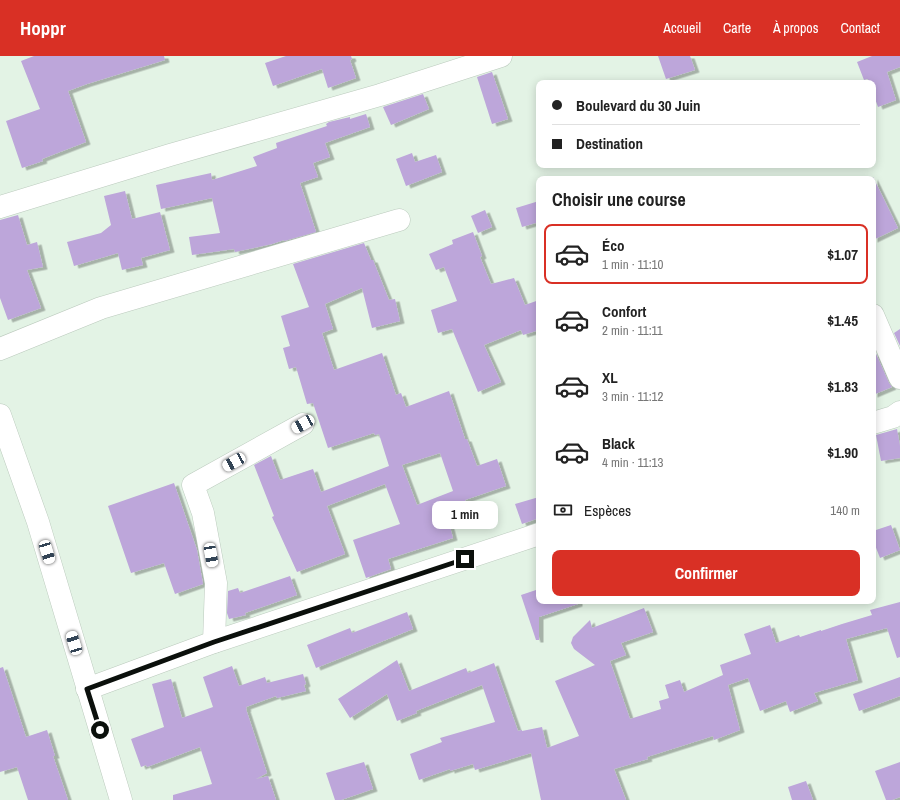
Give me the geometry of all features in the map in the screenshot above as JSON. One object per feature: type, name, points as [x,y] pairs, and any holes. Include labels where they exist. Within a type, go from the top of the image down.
[{"type":"street","points":[[0,208],[170,155],[380,95],[501,56]]},
{"type":"street","points":[[0,349],[101,308],[399,220]]},
{"type":"street","points":[[876,322],[900,378]]},
{"type":"street","points":[[876,422],[893,417],[900,412]]},
{"type":"street","points":[[0,415],[38,522],[121,800]]},
{"type":"street","points":[[214,642],[216,583],[203,513],[193,485],[303,424]]},
{"type":"street","points":[[87,689],[214,642],[536,535]]},
{"type":"building","points":[[34,56],[164,56],[165,60],[68,91],[86,142],[42,159],[43,161],[22,168],[6,121],[40,109],[21,61]]},
{"type":"building","points":[[286,56],[351,56],[352,59],[350,60],[356,78],[328,88],[322,69],[273,86],[265,63]]},
{"type":"building","points":[[658,56],[690,56],[695,70],[666,79]]},
{"type":"building","points":[[872,56],[900,56],[900,67],[887,72],[896,100],[878,107],[876,101],[876,80],[864,80],[857,62]]},
{"type":"building","points":[[492,72],[508,119],[492,124],[477,77]]},
{"type":"building","points":[[423,94],[429,109],[391,125],[383,107]]},
{"type":"building","points":[[366,114],[370,127],[325,143],[330,157],[313,163],[318,177],[300,183],[316,232],[235,252],[234,249],[192,255],[189,237],[220,233],[212,198],[161,209],[156,185],[211,173],[212,180],[257,166],[253,157],[277,148],[276,143],[327,126],[326,124],[329,122],[350,117],[350,119]]},
{"type":"building","points":[[412,153],[415,162],[436,155],[442,172],[406,186],[396,159]]},
{"type":"building","points":[[876,183],[898,228],[876,239]]},
{"type":"building","points":[[125,191],[132,219],[160,212],[170,250],[141,258],[143,265],[122,270],[118,253],[74,266],[67,242],[101,233],[111,225],[104,196]]},
{"type":"building","points":[[536,202],[536,223],[522,227],[516,208]]},
{"type":"building","points":[[485,210],[492,227],[478,233],[471,216]]},
{"type":"building","points":[[18,215],[27,245],[37,242],[43,267],[27,270],[41,308],[8,320],[0,298],[0,220]]},
{"type":"building","points":[[473,232],[482,256],[480,257],[491,284],[514,278],[525,305],[536,301],[536,331],[523,335],[521,330],[484,345],[501,382],[478,392],[452,329],[438,333],[431,310],[457,301],[444,267],[436,270],[429,254],[453,244],[452,240]]},
{"type":"building","points":[[364,243],[371,260],[373,260],[389,300],[395,299],[400,321],[372,328],[362,288],[325,304],[333,329],[322,333],[334,370],[382,353],[396,395],[401,393],[406,407],[449,391],[465,439],[467,439],[477,466],[497,459],[506,486],[465,500],[467,504],[446,512],[453,538],[388,559],[391,569],[366,578],[353,540],[400,524],[385,484],[327,506],[345,554],[297,572],[272,517],[274,516],[254,465],[271,456],[280,480],[313,469],[321,492],[389,466],[379,434],[375,435],[374,433],[328,448],[313,403],[307,404],[296,367],[289,369],[283,348],[290,346],[281,316],[309,307],[293,264]],"holes":[[[440,453],[453,491],[417,505],[402,465]]]},
{"type":"building","points":[[900,329],[900,346],[894,333]]},
{"type":"building","points":[[876,354],[889,383],[892,387],[876,394]]},
{"type":"building","points":[[897,429],[900,446],[900,458],[881,461],[876,435]]},
{"type":"building","points":[[174,483],[197,550],[203,584],[175,594],[164,563],[131,573],[108,506]]},
{"type":"building","points":[[536,498],[536,519],[522,524],[515,504]]},
{"type":"building","points":[[891,525],[900,550],[880,558],[876,548],[876,530]]},
{"type":"building","points":[[290,576],[297,595],[245,613],[246,615],[229,619],[227,613],[228,591],[238,588],[240,593]]},
{"type":"building","points":[[536,590],[536,604],[578,604],[539,617],[539,640],[536,640],[521,595]]},
{"type":"building","points":[[900,602],[900,657],[897,658],[887,628],[846,639],[858,680],[814,693],[818,701],[790,712],[786,701],[760,711],[748,678],[728,685],[740,730],[714,740],[713,736],[647,757],[648,759],[614,769],[626,800],[541,800],[531,753],[475,770],[473,764],[450,771],[450,769],[419,780],[410,754],[442,742],[440,738],[495,722],[482,685],[416,711],[417,713],[397,721],[387,694],[350,718],[338,699],[397,660],[409,691],[466,668],[468,673],[494,663],[518,731],[542,727],[547,748],[579,736],[555,681],[595,665],[574,649],[571,643],[573,637],[590,620],[592,628],[644,608],[653,632],[621,643],[626,655],[610,661],[630,719],[661,709],[659,701],[669,698],[665,685],[680,680],[684,692],[723,675],[720,665],[751,654],[744,634],[770,625],[776,643],[799,635],[800,637],[872,615],[870,610]]},
{"type":"building","points":[[407,612],[413,629],[316,668],[307,645],[350,628],[352,633]]},
{"type":"building","points":[[232,666],[239,686],[265,677],[267,683],[303,674],[306,684],[304,685],[306,691],[277,698],[276,696],[246,707],[267,773],[256,779],[268,776],[276,800],[173,800],[173,795],[212,784],[200,747],[147,767],[146,765],[141,767],[131,739],[164,727],[152,684],[171,679],[182,718],[213,707],[203,677]]},
{"type":"building","points":[[3,667],[26,737],[47,730],[55,756],[53,756],[68,800],[28,800],[17,767],[0,772],[0,668]]},
{"type":"building","points":[[900,677],[900,696],[859,711],[853,694]]},
{"type":"building","points":[[364,762],[373,789],[341,800],[335,800],[326,773]]},
{"type":"building","points":[[900,762],[900,797],[892,800],[886,800],[875,771]]},
{"type":"building","points":[[806,781],[813,800],[792,800],[788,787]]},
{"type":"route","points":[[100,730],[87,689],[214,642],[465,559]]}]
